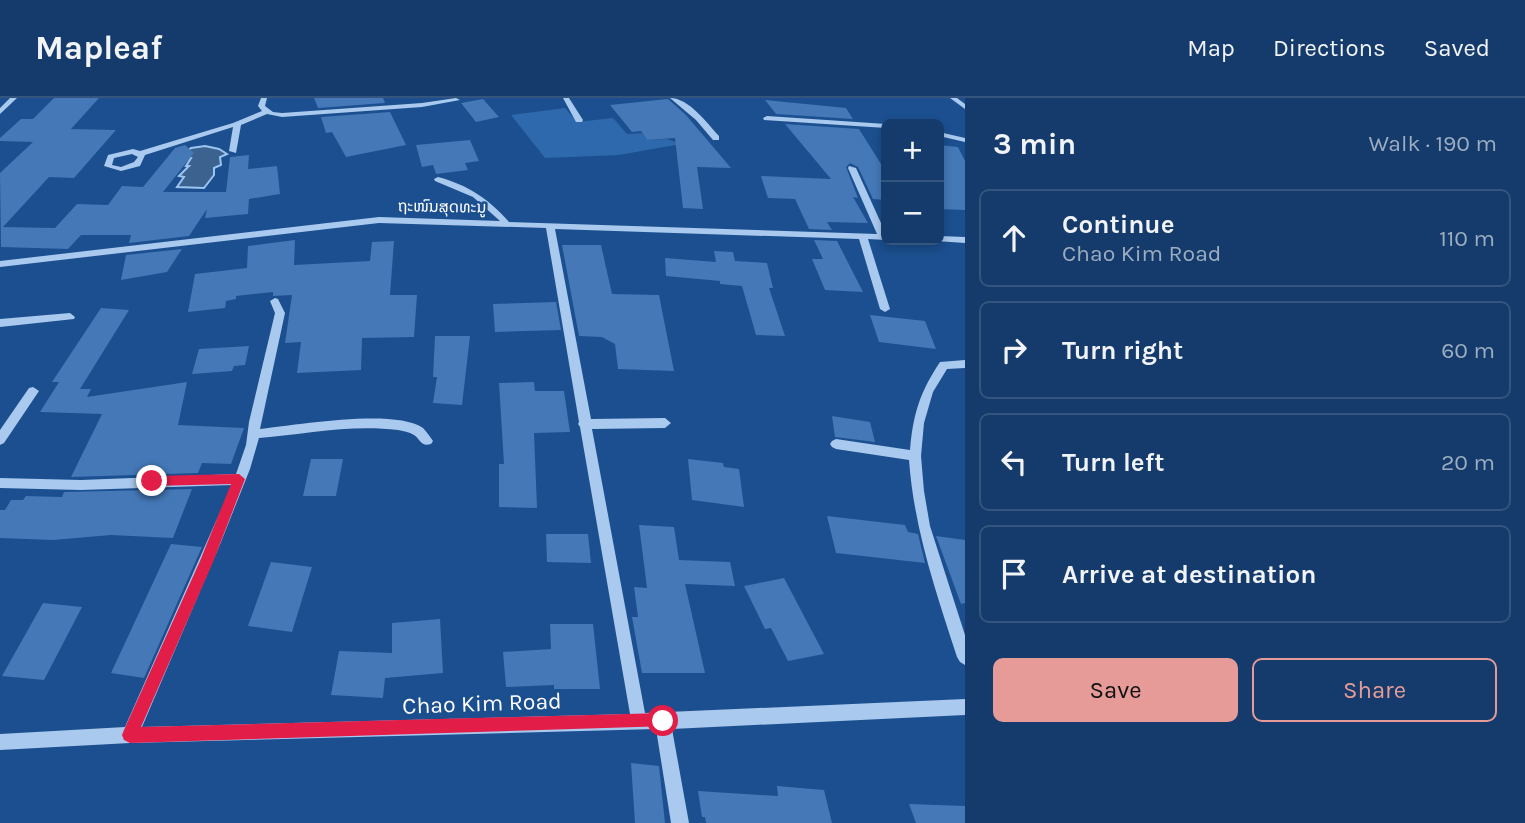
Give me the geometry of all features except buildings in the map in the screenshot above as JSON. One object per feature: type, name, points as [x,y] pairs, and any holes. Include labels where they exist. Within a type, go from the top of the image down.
[{"type":"street","points":[[0,112],[14,98]]},
{"type":"street","points":[[264,98],[261,106],[266,112]]},
{"type":"street","points":[[566,98],[579,120]]},
{"type":"street","points":[[673,98],[699,118],[716,138]]},
{"type":"street","points":[[953,98],[965,107]]},
{"type":"street","points":[[140,154],[166,142],[237,124],[266,112],[282,115],[457,100]]},
{"type":"street","points":[[767,118],[881,126]]},
{"type":"street","points":[[233,151],[237,124]]},
{"type":"street","points":[[944,135],[965,140]]},
{"type":"street","points":[[852,168],[881,231]]},
{"type":"street","points":[[438,179],[467,188],[486,201],[506,223]]},
{"type":"street","name":"ຖະໜົນສຸດທະນູ","points":[[0,264],[379,220],[881,237]]},
{"type":"street","points":[[550,225],[639,722]]},
{"type":"street","points":[[863,236],[885,309]]},
{"type":"street","points":[[944,239],[965,240]]},
{"type":"street","points":[[130,735],[206,562],[239,479],[254,434],[280,313],[275,301]]},
{"type":"street","points":[[0,323],[70,317]]},
{"type":"street","points":[[965,364],[944,365],[927,392],[915,445],[923,527],[965,657]]},
{"type":"street","points":[[0,440],[33,391]]},
{"type":"street","points":[[584,424],[664,423]]},
{"type":"street","points":[[254,434],[353,425],[398,425],[418,430],[427,442]]},
{"type":"street","points":[[836,444],[915,457]]},
{"type":"street","points":[[0,482],[81,485],[239,479]]},
{"type":"street","name":"Chao Kim Road","points":[[0,742],[130,735],[639,722],[965,707]]},
{"type":"street","points":[[663,721],[680,823]]},
{"type":"shaded area","points":[[565,108],[577,122],[613,118],[627,134],[642,133],[647,140],[667,139],[681,144],[619,155],[545,158],[511,115]]},
{"type":"shaded area","points":[[205,146],[227,154],[220,157],[221,165],[214,168],[214,175],[204,188],[177,187],[184,177],[179,176],[189,166],[186,166],[191,158],[180,157],[191,148]]},
{"type":"route","points":[[152,481],[239,479],[206,562],[130,735],[663,721]]}]
